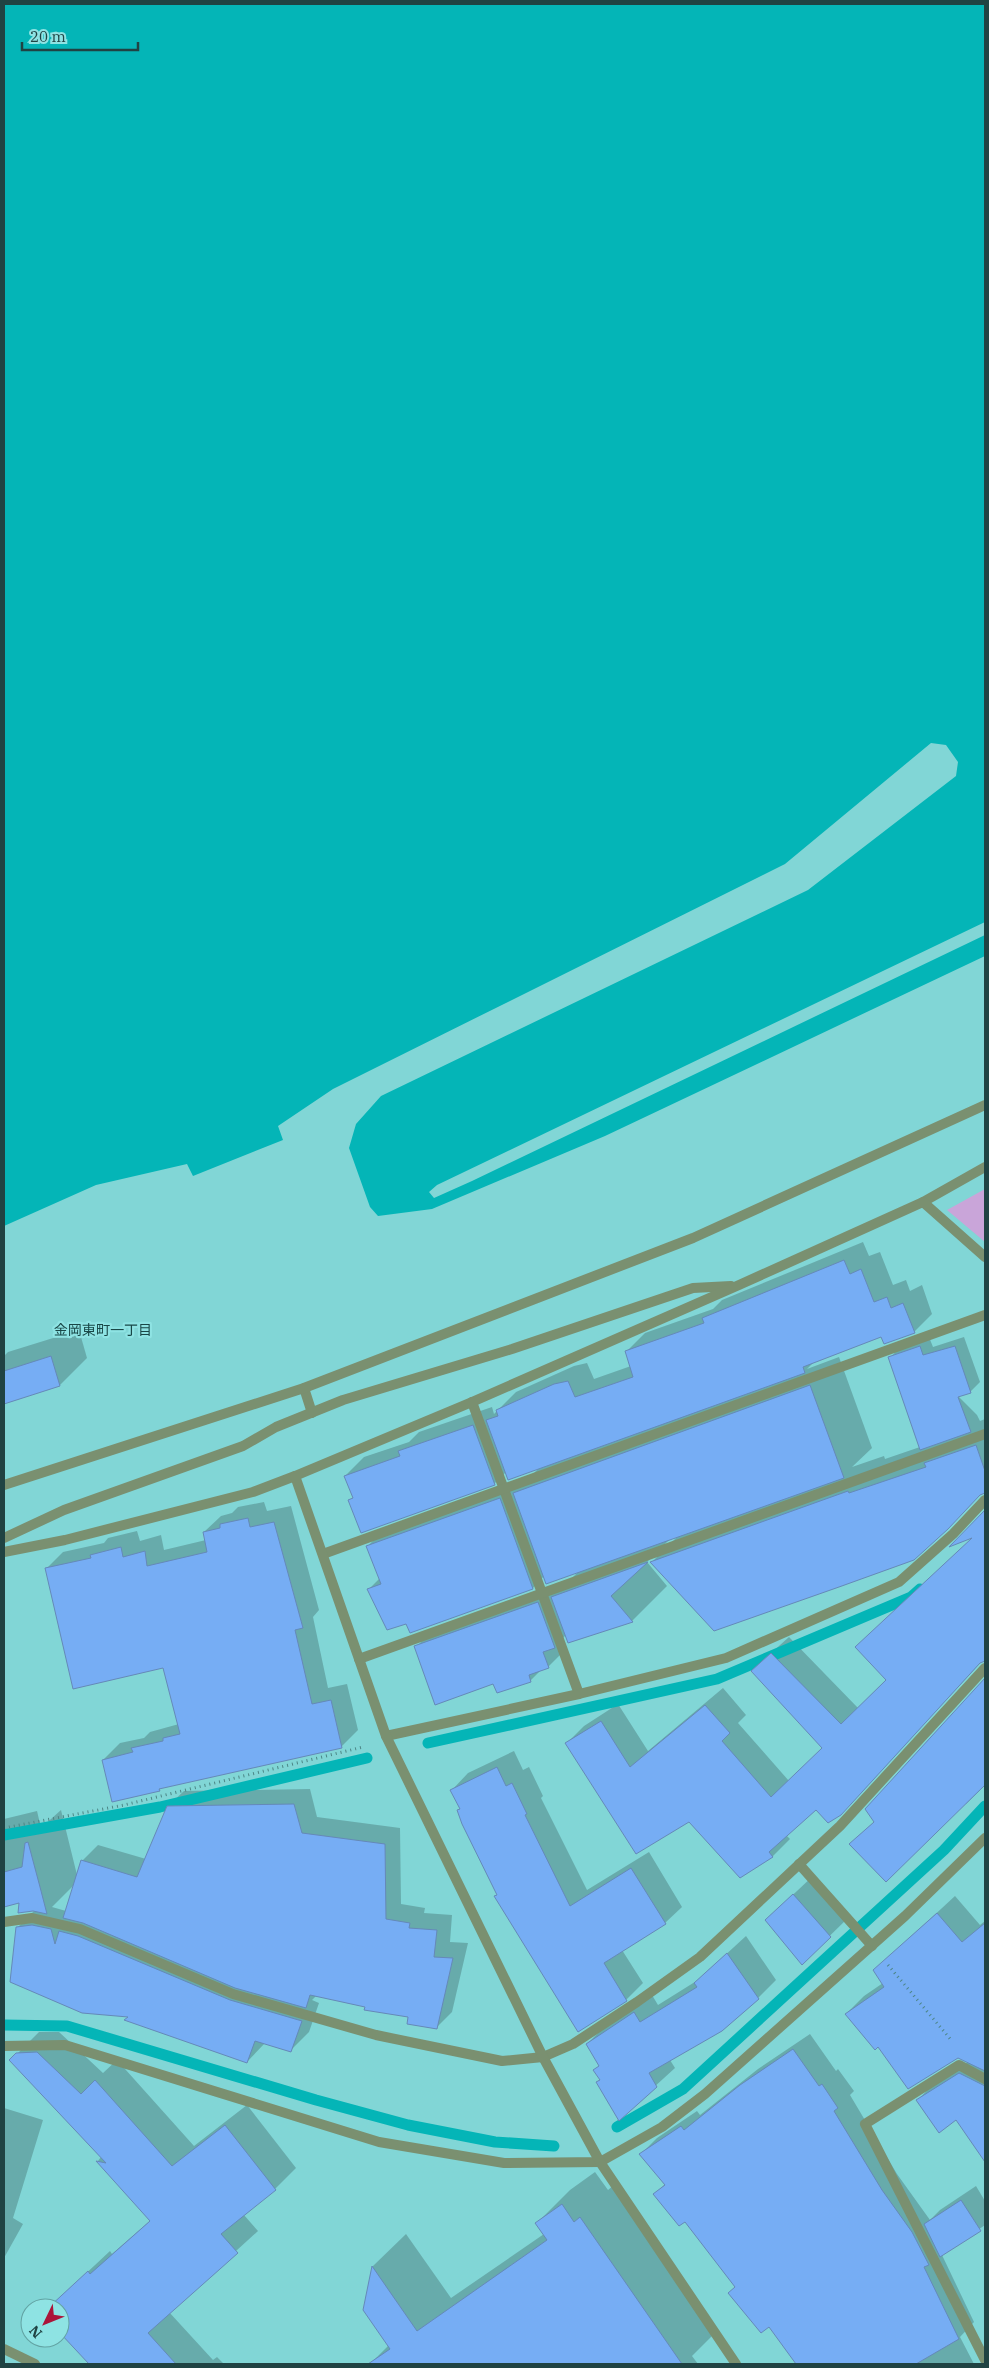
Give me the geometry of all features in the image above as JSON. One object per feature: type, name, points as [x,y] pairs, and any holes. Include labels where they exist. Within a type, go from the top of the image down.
[{"type":"street","points":[[4,1485],[304,1388],[694,1238],[985,1105]]},
{"type":"street","points":[[4,1552],[65,1540],[253,1492],[295,1476],[472,1402],[739,1285],[923,1202],[985,1167]]},
{"type":"street","points":[[923,1202],[985,1257]]},
{"type":"street","points":[[4,1538],[64,1510],[243,1446],[276,1427],[343,1400],[512,1349],[693,1288],[739,1285]]},
{"type":"street","points":[[322,1554],[985,1315]]},
{"type":"street","points":[[304,1388],[312,1412]]},
{"type":"street","points":[[472,1402],[579,1694]]},
{"type":"street","points":[[359,1659],[985,1434]]},
{"type":"street","points":[[295,1476],[386,1736],[543,2057],[600,2162],[736,2364]]},
{"type":"street","points":[[386,1736],[579,1694],[726,1658],[899,1582],[953,1534],[985,1500]]},
{"type":"street","points":[[4,1922],[32,1918],[80,1928],[233,1994],[376,2034],[502,2061],[543,2057],[573,2044],[637,2002],[700,1957],[840,1826],[985,1668]]},
{"type":"street","points":[[4,2046],[65,2045],[379,2142],[504,2163],[600,2162],[662,2127],[705,2094],[985,1838]]},
{"type":"street","points":[[799,1864],[869,1943]]},
{"type":"street","points":[[985,2078],[959,2065],[865,2124],[985,2360]]},
{"type":"street","points":[[4,2349],[35,2364]]},
{"type":"path","points":[[4,1828],[124,1805],[359,1749],[386,1736]]},
{"type":"path","points":[[869,1943],[952,2042],[959,2065]]},
{"type":"shaded area","points":[[985,1189],[985,1242],[947,1210]]},
{"type":"water","points":[[4,4],[985,4],[985,922],[437,1185],[429,1192],[434,1198],[472,1181],[985,935],[985,956],[605,1136],[432,1209],[378,1216],[370,1207],[349,1148],[356,1124],[381,1096],[808,890],[956,776],[958,762],[946,745],[931,743],[785,864],[333,1089],[278,1126],[283,1140],[193,1176],[187,1164],[96,1185],[4,1226]]},
{"type":"building","points":[[844,1260],[850,1274],[861,1269],[874,1302],[887,1297],[891,1308],[903,1303],[915,1333],[884,1344],[881,1337],[803,1367],[805,1373],[508,1480],[486,1420],[498,1416],[496,1410],[554,1384],[568,1381],[575,1397],[633,1377],[625,1351],[704,1323],[702,1318]]},
{"type":"building","points":[[920,1346],[923,1355],[955,1346],[971,1393],[958,1397],[971,1432],[920,1450],[888,1357]]},
{"type":"building","points":[[51,1356],[60,1386],[4,1404],[4,1371]]},
{"type":"building","points":[[810,1385],[844,1478],[546,1584],[513,1493]]},
{"type":"building","points":[[473,1425],[495,1485],[361,1533],[348,1500],[353,1498],[344,1476],[400,1456],[398,1451]]},
{"type":"building","points":[[976,1445],[985,1471],[985,1493],[980,1495],[948,1529],[914,1560],[839,1587],[714,1631],[650,1562],[848,1491],[849,1493],[926,1467],[924,1463]]},
{"type":"building","points":[[500,1498],[533,1589],[410,1633],[406,1624],[387,1630],[367,1589],[381,1584],[366,1546]]},
{"type":"building","points":[[985,1510],[985,1661],[980,1663],[841,1815],[828,1823],[816,1810],[769,1852],[773,1857],[740,1878],[689,1822],[636,1854],[565,1743],[601,1721],[630,1767],[705,1705],[730,1733],[722,1741],[771,1797],[822,1748],[751,1671],[771,1653],[841,1724],[886,1680],[855,1647],[972,1538],[949,1547]]},
{"type":"building","points":[[248,1518],[250,1527],[274,1522],[303,1628],[295,1630],[312,1704],[331,1700],[342,1748],[159,1789],[160,1791],[112,1802],[102,1760],[133,1752],[131,1748],[163,1741],[163,1738],[180,1734],[163,1668],[73,1689],[45,1568],[91,1558],[90,1555],[121,1547],[123,1557],[145,1551],[147,1566],[207,1552],[203,1532],[220,1528],[220,1524]]},
{"type":"building","points":[[648,1562],[611,1596],[633,1622],[568,1643],[551,1597]]},
{"type":"building","points":[[538,1602],[555,1648],[543,1652],[549,1668],[529,1675],[531,1682],[497,1693],[493,1684],[435,1705],[414,1646]]},
{"type":"building","points":[[985,1678],[985,1785],[886,1882],[849,1844],[874,1822],[865,1809]]},
{"type":"building","points":[[497,1767],[506,1786],[512,1783],[527,1814],[525,1815],[570,1906],[631,1868],[666,1924],[604,1963],[627,2001],[578,2032],[494,1896],[497,1895],[462,1824],[457,1810],[460,1809],[450,1790]]},
{"type":"building","points":[[294,1804],[302,1833],[385,1844],[386,1919],[410,1923],[409,1928],[437,1930],[434,1957],[453,1958],[437,2029],[407,2024],[408,2017],[364,2010],[365,2007],[310,1995],[306,2008],[235,1988],[83,1923],[63,1918],[81,1860],[137,1877],[167,1806]]},
{"type":"building","points":[[28,1842],[47,1914],[33,1911],[18,1913],[19,1903],[4,1907],[4,1872],[22,1867],[25,1843]]},
{"type":"building","points":[[793,1894],[831,1937],[802,1965],[765,1920]]},
{"type":"building","points":[[937,1913],[962,1942],[985,1923],[985,2071],[958,2058],[908,2089],[878,2047],[875,2050],[845,2014],[884,1987],[873,1970]]},
{"type":"building","points":[[32,1925],[51,1929],[55,1944],[59,1931],[78,1936],[230,2000],[302,2021],[291,2052],[255,2041],[247,2063],[124,2020],[128,2017],[82,2013],[10,1982],[16,1927]]},
{"type":"building","points":[[727,1953],[759,1999],[722,2031],[649,2073],[657,2087],[619,2121],[596,2082],[600,2080],[593,2070],[599,2066],[586,2044],[634,2012],[640,2022],[697,1987],[694,1983]]},
{"type":"building","points":[[793,2049],[819,2086],[822,2084],[838,2108],[834,2111],[882,2190],[912,2232],[929,2265],[924,2267],[959,2339],[916,2364],[796,2364],[769,2327],[761,2333],[728,2293],[735,2287],[685,2222],[679,2226],[653,2194],[665,2185],[639,2154],[681,2126],[684,2130],[740,2085]]},
{"type":"building","points":[[37,2052],[81,2094],[95,2080],[172,2166],[225,2125],[276,2190],[221,2234],[238,2253],[148,2333],[176,2364],[89,2364],[70,2344],[70,2298],[59,2298],[88,2271],[90,2274],[150,2221],[96,2161],[106,2163],[9,2060],[16,2053]]},
{"type":"building","points":[[959,2073],[985,2086],[985,2162],[956,2120],[939,2133],[916,2100]]},
{"type":"building","points":[[961,2200],[981,2231],[940,2257],[924,2224]]},
{"type":"building","points":[[562,2204],[574,2222],[580,2217],[682,2364],[368,2364],[390,2349],[363,2310],[372,2266],[417,2331],[547,2240],[535,2223]]},
{"type":"waterway","points":[[428,1743],[717,1679],[911,1597],[920,1589]]},
{"type":"waterway","points":[[4,1835],[160,1807],[367,1758]]},
{"type":"waterway","points":[[617,2127],[683,2089],[944,1850],[985,1806]]},
{"type":"waterway","points":[[4,2025],[67,2026],[316,2100],[408,2125],[495,2142],[554,2146]]},
{"type":"district","name":"金岡東町一丁目","points":[[103,1330]]}]
